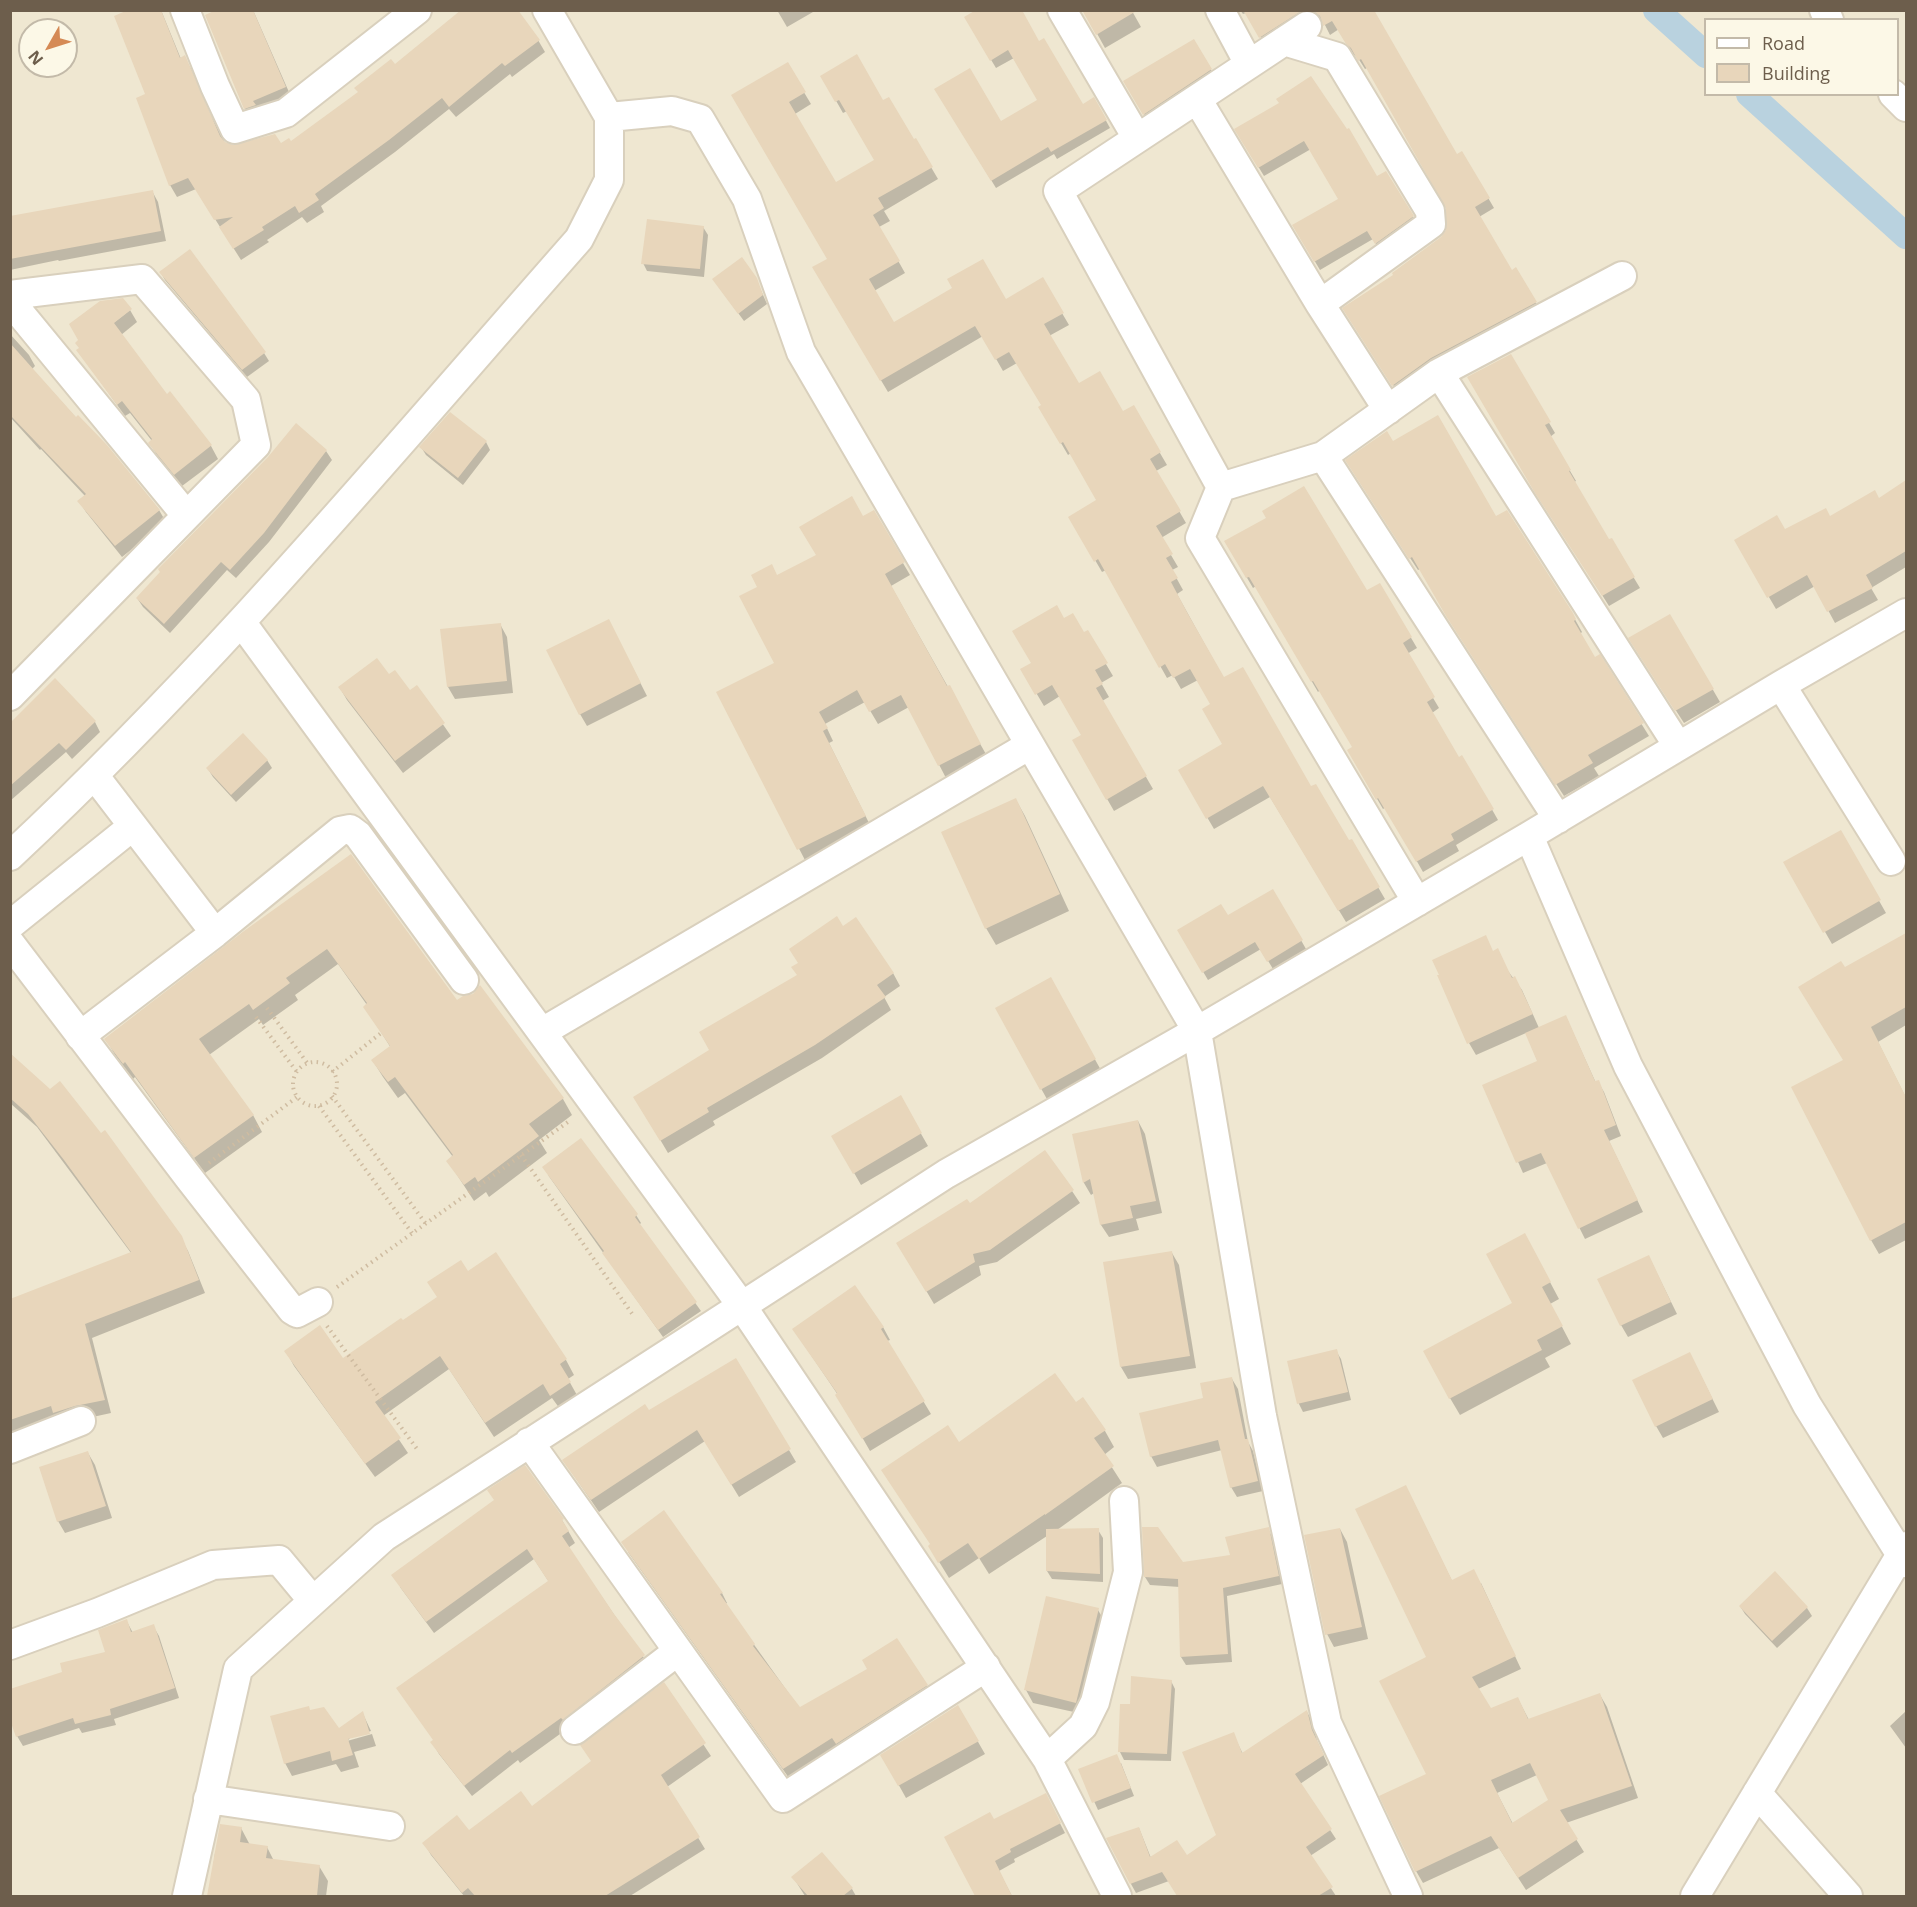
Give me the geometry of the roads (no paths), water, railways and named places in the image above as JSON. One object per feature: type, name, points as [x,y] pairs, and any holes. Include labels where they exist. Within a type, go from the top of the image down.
[{"type":"street","points":[[184,10],[215,86],[236,129],[286,113],[417,10]]},
{"type":"street","points":[[15,842],[94,775],[242,623],[579,239],[609,180],[609,117],[548,10]]},
{"type":"street","points":[[1062,10],[1137,138]]},
{"type":"street","points":[[1220,10],[1249,64]]},
{"type":"street","points":[[1221,487],[1058,191],[1295,33],[1337,57],[1430,212],[1431,224],[1320,304]]},
{"type":"street","points":[[1895,96],[1906,107]]},
{"type":"street","points":[[1197,99],[1320,304],[1388,410]]},
{"type":"street","points":[[609,117],[672,111],[700,119],[747,198],[801,352],[1197,1031],[1262,1416],[1327,1723],[1408,1896]]},
{"type":"street","points":[[1221,487],[1323,456],[1439,373],[1622,276]]},
{"type":"street","points":[[10,295],[142,279],[246,400],[256,446],[10,696]]},
{"type":"street","points":[[10,301],[186,515]]},
{"type":"street","points":[[1439,373],[1678,746]]},
{"type":"street","points":[[1323,456],[1558,819]]},
{"type":"street","points":[[1221,487],[1200,537],[1417,902]]},
{"type":"street","points":[[187,1896],[238,1669],[384,1537],[946,1174],[1197,1031],[1558,819],[1780,685],[1906,613]]},
{"type":"street","points":[[242,623],[742,1306],[1047,1759],[1117,1896]]},
{"type":"street","points":[[1780,685],[1891,861]]},
{"type":"street","points":[[542,1032],[1030,745]]},
{"type":"street","points":[[94,775],[215,933]]},
{"type":"street","points":[[10,925],[133,826]]},
{"type":"street","points":[[80,1035],[215,933],[340,831],[350,829],[358,835],[464,980]]},
{"type":"street","points":[[1529,836],[1628,1066],[1807,1405],[1904,1555],[1695,1896]]},
{"type":"street","points":[[10,943],[292,1310],[297,1313],[318,1302]]},
{"type":"street","points":[[10,1449],[81,1421]]},
{"type":"street","points":[[530,1442],[783,1798],[986,1667]]},
{"type":"street","points":[[1047,1759],[1083,1726],[1095,1702],[1128,1572],[1124,1501]]},
{"type":"street","points":[[10,1645],[97,1613],[213,1565],[279,1560],[314,1601]]},
{"type":"street","points":[[575,1730],[678,1652]]},
{"type":"street","points":[[1757,1793],[1848,1896]]},
{"type":"street","points":[[208,1799],[390,1826]]},
{"type":"waterway","points":[[1656,10],[1704,53]]},
{"type":"waterway","points":[[1751,96],[1906,236]]}]
